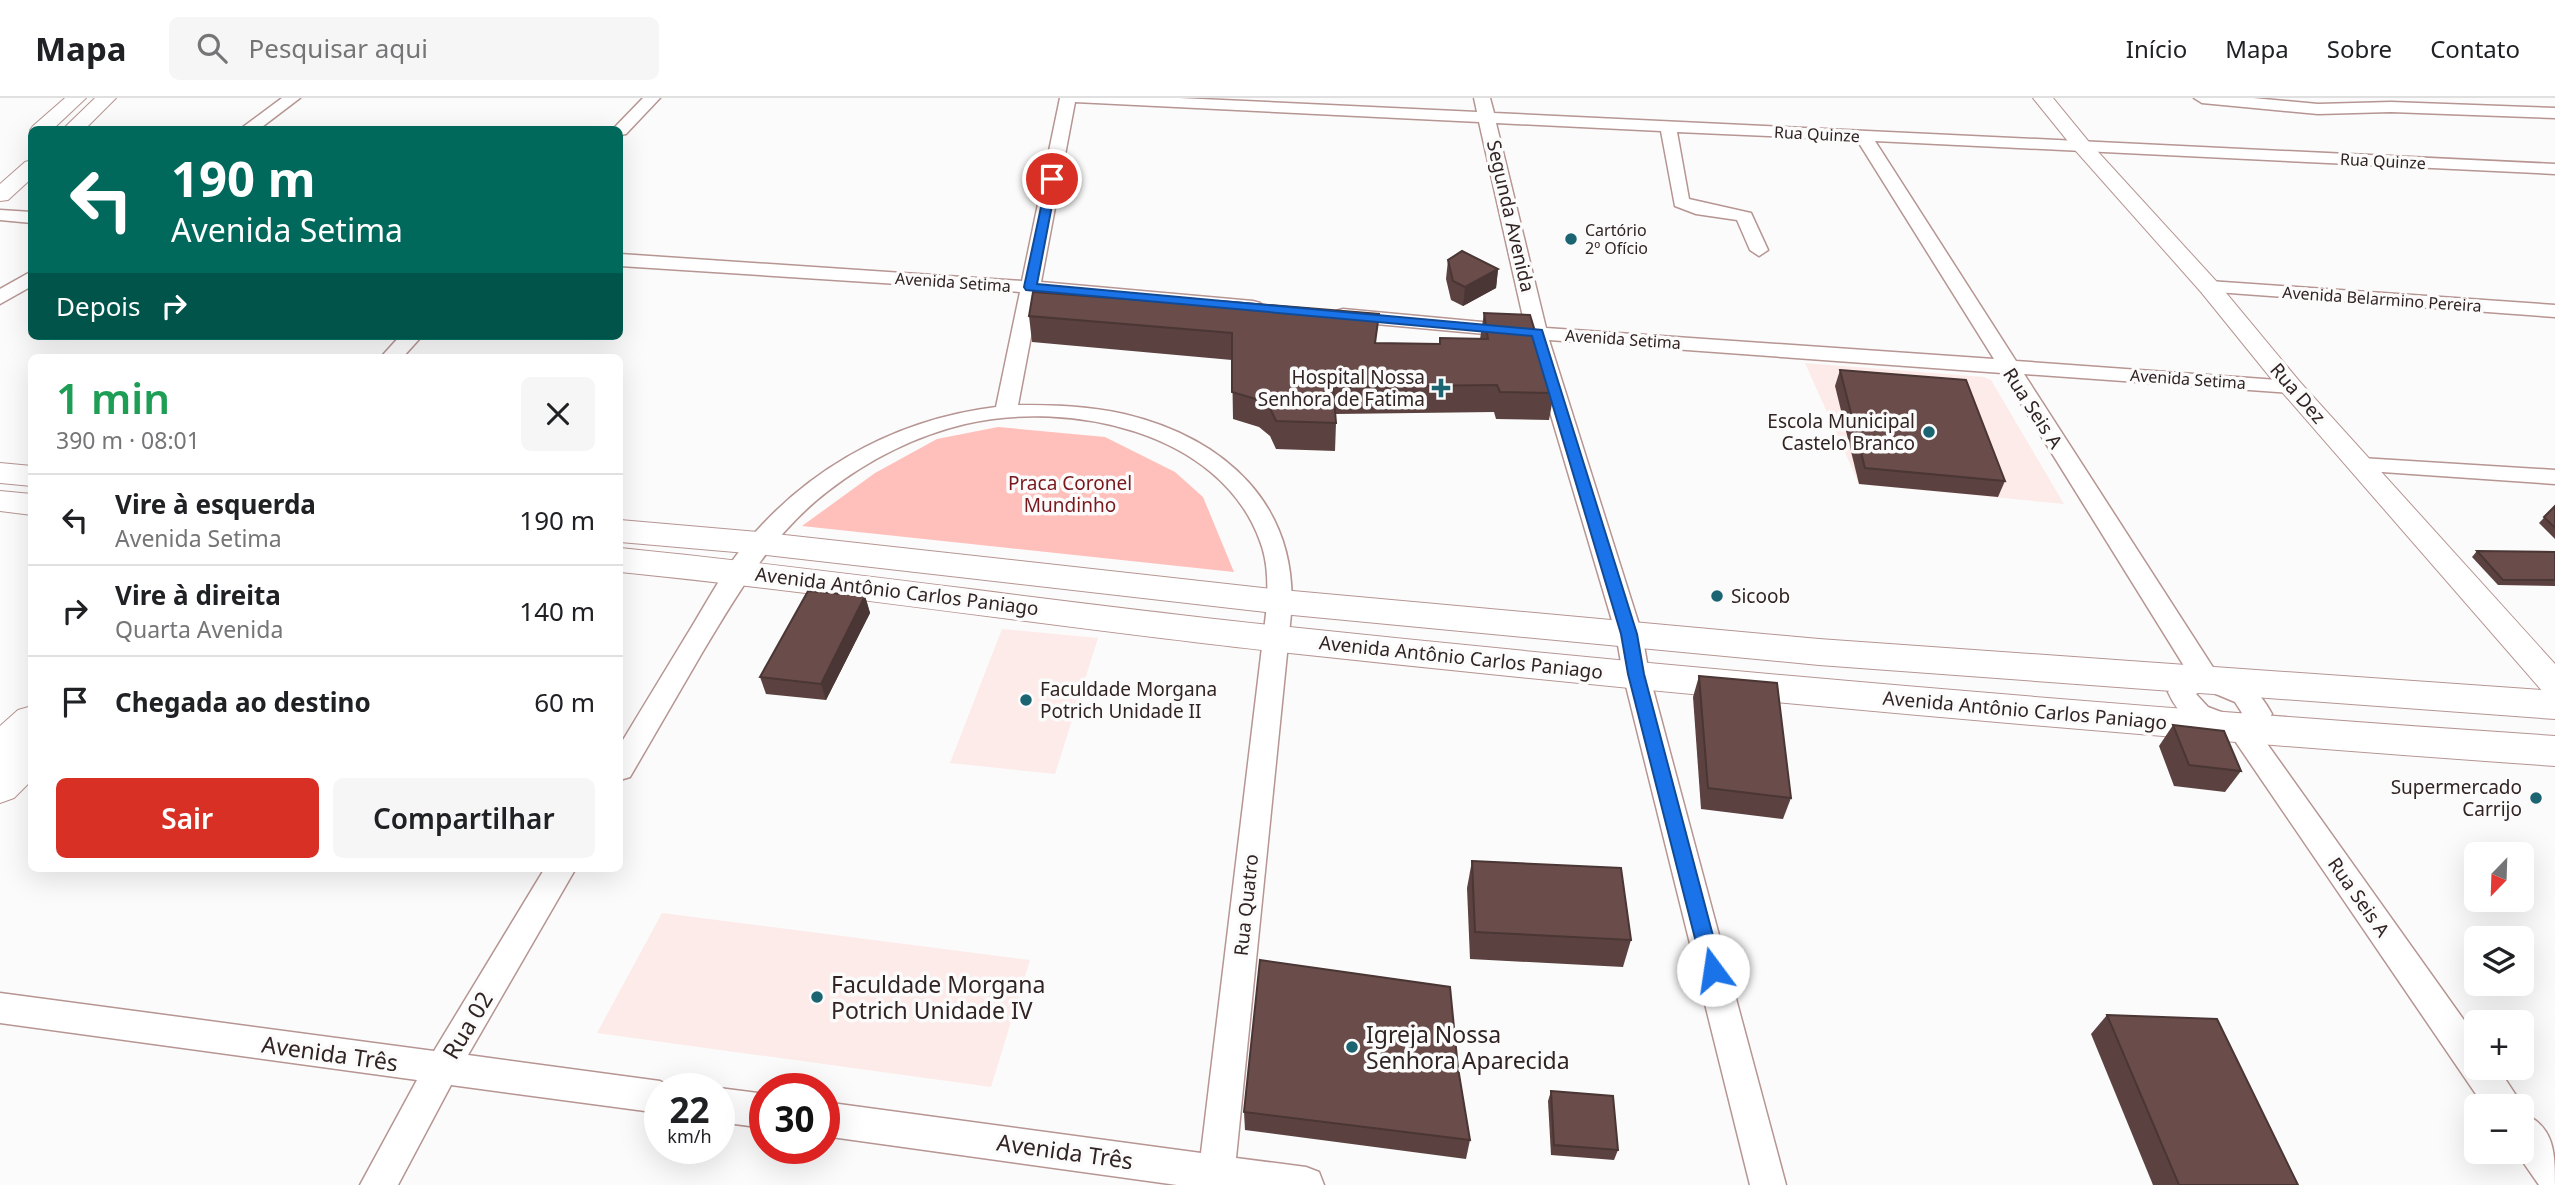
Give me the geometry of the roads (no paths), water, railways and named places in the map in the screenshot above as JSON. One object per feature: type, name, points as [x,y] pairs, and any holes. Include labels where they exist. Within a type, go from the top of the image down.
[{"type":"main road","points":[[0,473],[28,476]]},
{"type":"main road","points":[[0,501],[28,504]]},
{"type":"main road","name":"Avenida Antônio Carlos Paniago","points":[[623,532],[748,556],[1275,639],[2242,730],[2555,751]]},
{"type":"main road","name":"Avenida Antônio Carlos Paniago","points":[[623,560],[748,556],[1282,601],[1819,652],[2555,705]]},
{"type":"main road","points":[[1819,652],[1830,692]]},
{"type":"main road","points":[[0,749],[28,724]]},
{"type":"main road","points":[[0,787],[28,758]]},
{"type":"street","points":[[44,126],[76,98]]},
{"type":"street","points":[[76,126],[106,98]]},
{"type":"street","points":[[253,126],[292,98]]},
{"type":"street","points":[[623,127],[652,98]]},
{"type":"street","points":[[1006,411],[1068,98]]},
{"type":"street","name":"Rua Quinze","points":[[1079,98],[1486,108],[1668,126],[2555,169]]},
{"type":"street","name":"Rua Dez","points":[[2043,98],[2082,146],[2209,287],[2291,387],[2555,685]]},
{"type":"street","points":[[2202,98],[2268,98]]},
{"type":"street","points":[[2317,98],[2391,107]]},
{"type":"street","points":[[2239,99],[2318,109],[2391,107],[2555,113]]},
{"type":"street","name":"Segunda Avenida","points":[[1486,108],[1537,333],[1629,634],[1636,674],[1768,1185]]},
{"type":"street","points":[[1668,126],[1681,202],[1701,211],[1734,213],[1745,217],[1759,250]]},
{"type":"street","name":"Rua Seis A","points":[[1863,136],[2206,679]]},
{"type":"street","points":[[0,195],[28,170]]},
{"type":"street","points":[[0,215],[28,218]]},
{"type":"street","name":"Avenida Setima","points":[[623,260],[1030,287],[1277,309]]},
{"type":"street","points":[[0,298],[28,280]]},
{"type":"street","name":"Avenida Belarmino Pereira","points":[[2209,287],[2555,311]]},
{"type":"street","name":"Avenida Setima","points":[[1318,313],[1537,333],[2291,387]]},
{"type":"street","points":[[394,354],[408,340]]},
{"type":"street","points":[[623,764],[748,556],[813,489],[881,446],[956,419],[1006,411],[1050,410],[1098,416],[1186,443],[1224,468],[1253,502],[1272,539],[1282,601]]},
{"type":"street","points":[[2361,465],[2555,477]]},
{"type":"street","name":"Rua Quatro","points":[[1216,1178],[1275,639],[1282,601]]},
{"type":"street","points":[[2206,679],[2245,695],[2258,713],[2242,730],[2195,714],[2185,704],[2182,692],[2190,683],[2206,679]]},
{"type":"street","name":"Rua Seis A","points":[[2242,730],[2464,1047]]},
{"type":"street","name":"Rua 02","points":[[378,1185],[442,1068],[559,872]]},
{"type":"street","name":"Avenida Três","points":[[0,1008],[644,1095]]},
{"type":"street","name":"Avenida Três","points":[[840,1121],[1216,1178],[1306,1185]]},
{"type":"street","points":[[2534,1147],[2555,1177]]},
{"type":"place","name":"Cartório 2º Ofício","points":[[1571,239]]},
{"type":"place","name":"Hospital Nossa Senhora de Fatima","points":[[1441,388]]},
{"type":"place","name":"Escola Municipal Castelo Branco","points":[[1929,432]]},
{"type":"place","name":"Sicoob","points":[[1717,596]]},
{"type":"place","name":"Faculdade Morgana Potrich Unidade II","points":[[1026,700]]},
{"type":"place","name":"Supermercado Carrijo","points":[[2536,798]]},
{"type":"place","name":"Faculdade Morgana Potrich Unidade IV","points":[[817,997]]},
{"type":"place","name":"Igreja Nossa Senhora Aparecida","points":[[1352,1047]]},
{"type":"park label","name":"Praca Coronel Mundinho","points":[[1070,494]]}]
